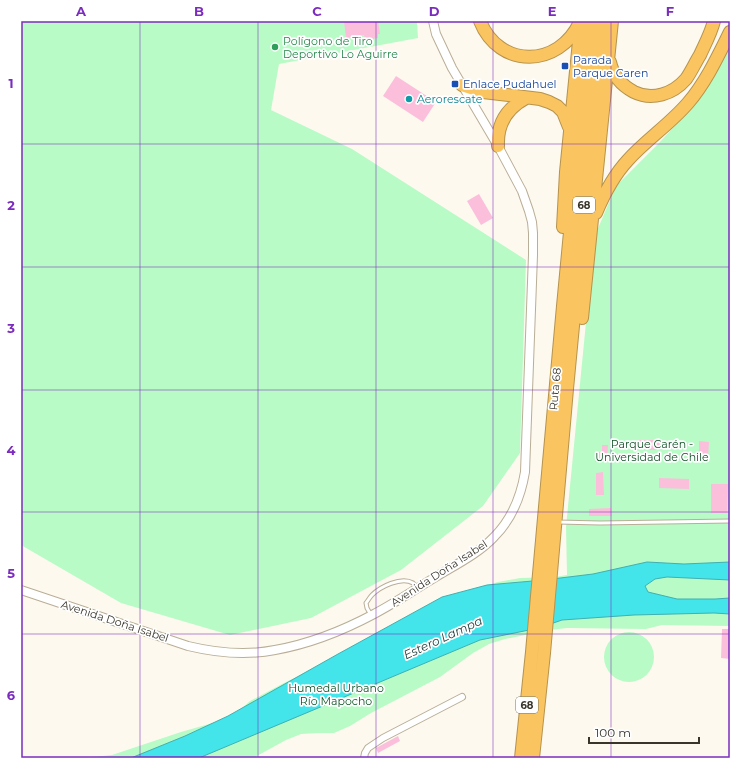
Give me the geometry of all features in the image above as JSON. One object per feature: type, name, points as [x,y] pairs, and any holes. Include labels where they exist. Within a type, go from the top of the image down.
[{"type":"highway","points":[[480,21],[490,38],[499,47],[509,53],[529,57],[548,54],[562,46],[572,36],[581,21]]},
{"type":"highway","points":[[563,306],[562,228],[581,21]]},
{"type":"highway","name":"Ruta 68","points":[[533,758],[538,652],[545,573],[563,306],[590,21]]},
{"type":"highway","name":"Ruta 68","points":[[545,573],[555,522],[602,21]]},
{"type":"highway","points":[[567,389],[582,318],[612,21]]},
{"type":"highway","points":[[609,58],[616,78],[626,88],[646,96],[657,96],[664,94],[677,87],[686,78],[708,40],[714,21]]},
{"type":"highway","points":[[592,225],[601,202],[617,174],[633,154],[672,120],[689,102],[711,70],[730,32]]},
{"type":"highway","points":[[462,85],[483,92],[544,100],[557,106],[565,116],[570,131]]},
{"type":"highway","points":[[498,146],[498,133],[505,115],[514,105],[526,98]]},
{"type":"highway","name":"Ruta 68","points":[[521,758],[538,652]]},
{"type":"street","name":"Avenida Doña Isabel","points":[[21,590],[188,646],[227,653],[260,653],[290,647],[322,637],[371,616],[478,551],[495,537],[505,524],[514,510],[518,500],[524,481],[526,463],[534,255],[533,233],[529,211],[519,186],[498,146],[452,68],[436,34],[433,21]]},
{"type":"street","points":[[364,758],[368,748],[383,738],[462,696]]},
{"type":"lane","points":[[555,522],[614,523],[730,521]]},
{"type":"lane","points":[[371,616],[366,603],[371,596],[383,587],[403,581],[413,583],[417,588]]},
{"type":"green space","points":[[21,21],[417,21],[418,38],[279,64],[271,110],[352,149],[526,260],[520,453],[483,506],[401,570],[311,618],[230,635],[121,603],[21,545]]},
{"type":"green space","name":"Parque Carén - Universidad de Chile","points":[[730,41],[730,626],[662,625],[646,629],[567,628],[505,639],[489,644],[473,653],[440,677],[371,713],[350,726],[334,733],[301,734],[286,740],[253,758],[83,758],[112,755],[233,716],[250,701],[284,683],[477,588],[520,578],[555,577],[567,575],[566,527],[596,233],[616,186],[659,143],[701,97]]},
{"type":"green space","points":[[624,632],[634,632],[647,639],[654,652],[654,662],[647,675],[634,682],[624,682],[615,678],[608,671],[604,662],[604,652],[608,643],[615,636]]},
{"type":"water","name":"Humedal Urbano Río Mapocho","points":[[647,562],[684,564],[730,562],[730,580],[667,577],[655,579],[645,586],[648,592],[677,599],[730,598],[730,614],[634,615],[562,620],[539,628],[480,640],[199,758],[131,758],[185,736],[228,716],[442,597],[487,585],[593,574]]},
{"type":"building","points":[[344,21],[378,21],[380,34],[378,34],[378,38],[365,40],[364,35],[346,38]]},
{"type":"building","name":"Aerorescate","points":[[396,76],[436,102],[423,122],[383,96]]},
{"type":"building","points":[[479,194],[493,218],[481,225],[467,201]]},
{"type":"building","points":[[637,440],[660,440],[660,450],[637,450]]},
{"type":"building","points":[[699,441],[709,442],[708,457],[699,457]]},
{"type":"building","points":[[602,445],[608,445],[607,462],[595,462],[595,452],[602,452]]},
{"type":"building","points":[[603,472],[604,495],[596,495],[596,473]]},
{"type":"building","points":[[659,478],[689,479],[689,489],[659,488]]},
{"type":"building","points":[[711,484],[728,484],[727,513],[711,513]]},
{"type":"building","points":[[611,508],[612,516],[589,516],[589,509]]},
{"type":"building","points":[[722,629],[730,629],[730,659],[721,658]]},
{"type":"building","points":[[398,736],[400,741],[378,753],[376,748]]},
{"type":"place","name":"Polígono de Tiro Deportivo Lo Aguirre","points":[[275,47]]},
{"type":"place","name":"Parada Parque Caren","points":[[565,66]]},
{"type":"place","name":"Enlace Pudahuel","points":[[455,84]]},
{"type":"place","name":"Aerorescate","points":[[409,99]]},
{"type":"water label","name":"Estero Lampa","points":[[443,638]]}]
